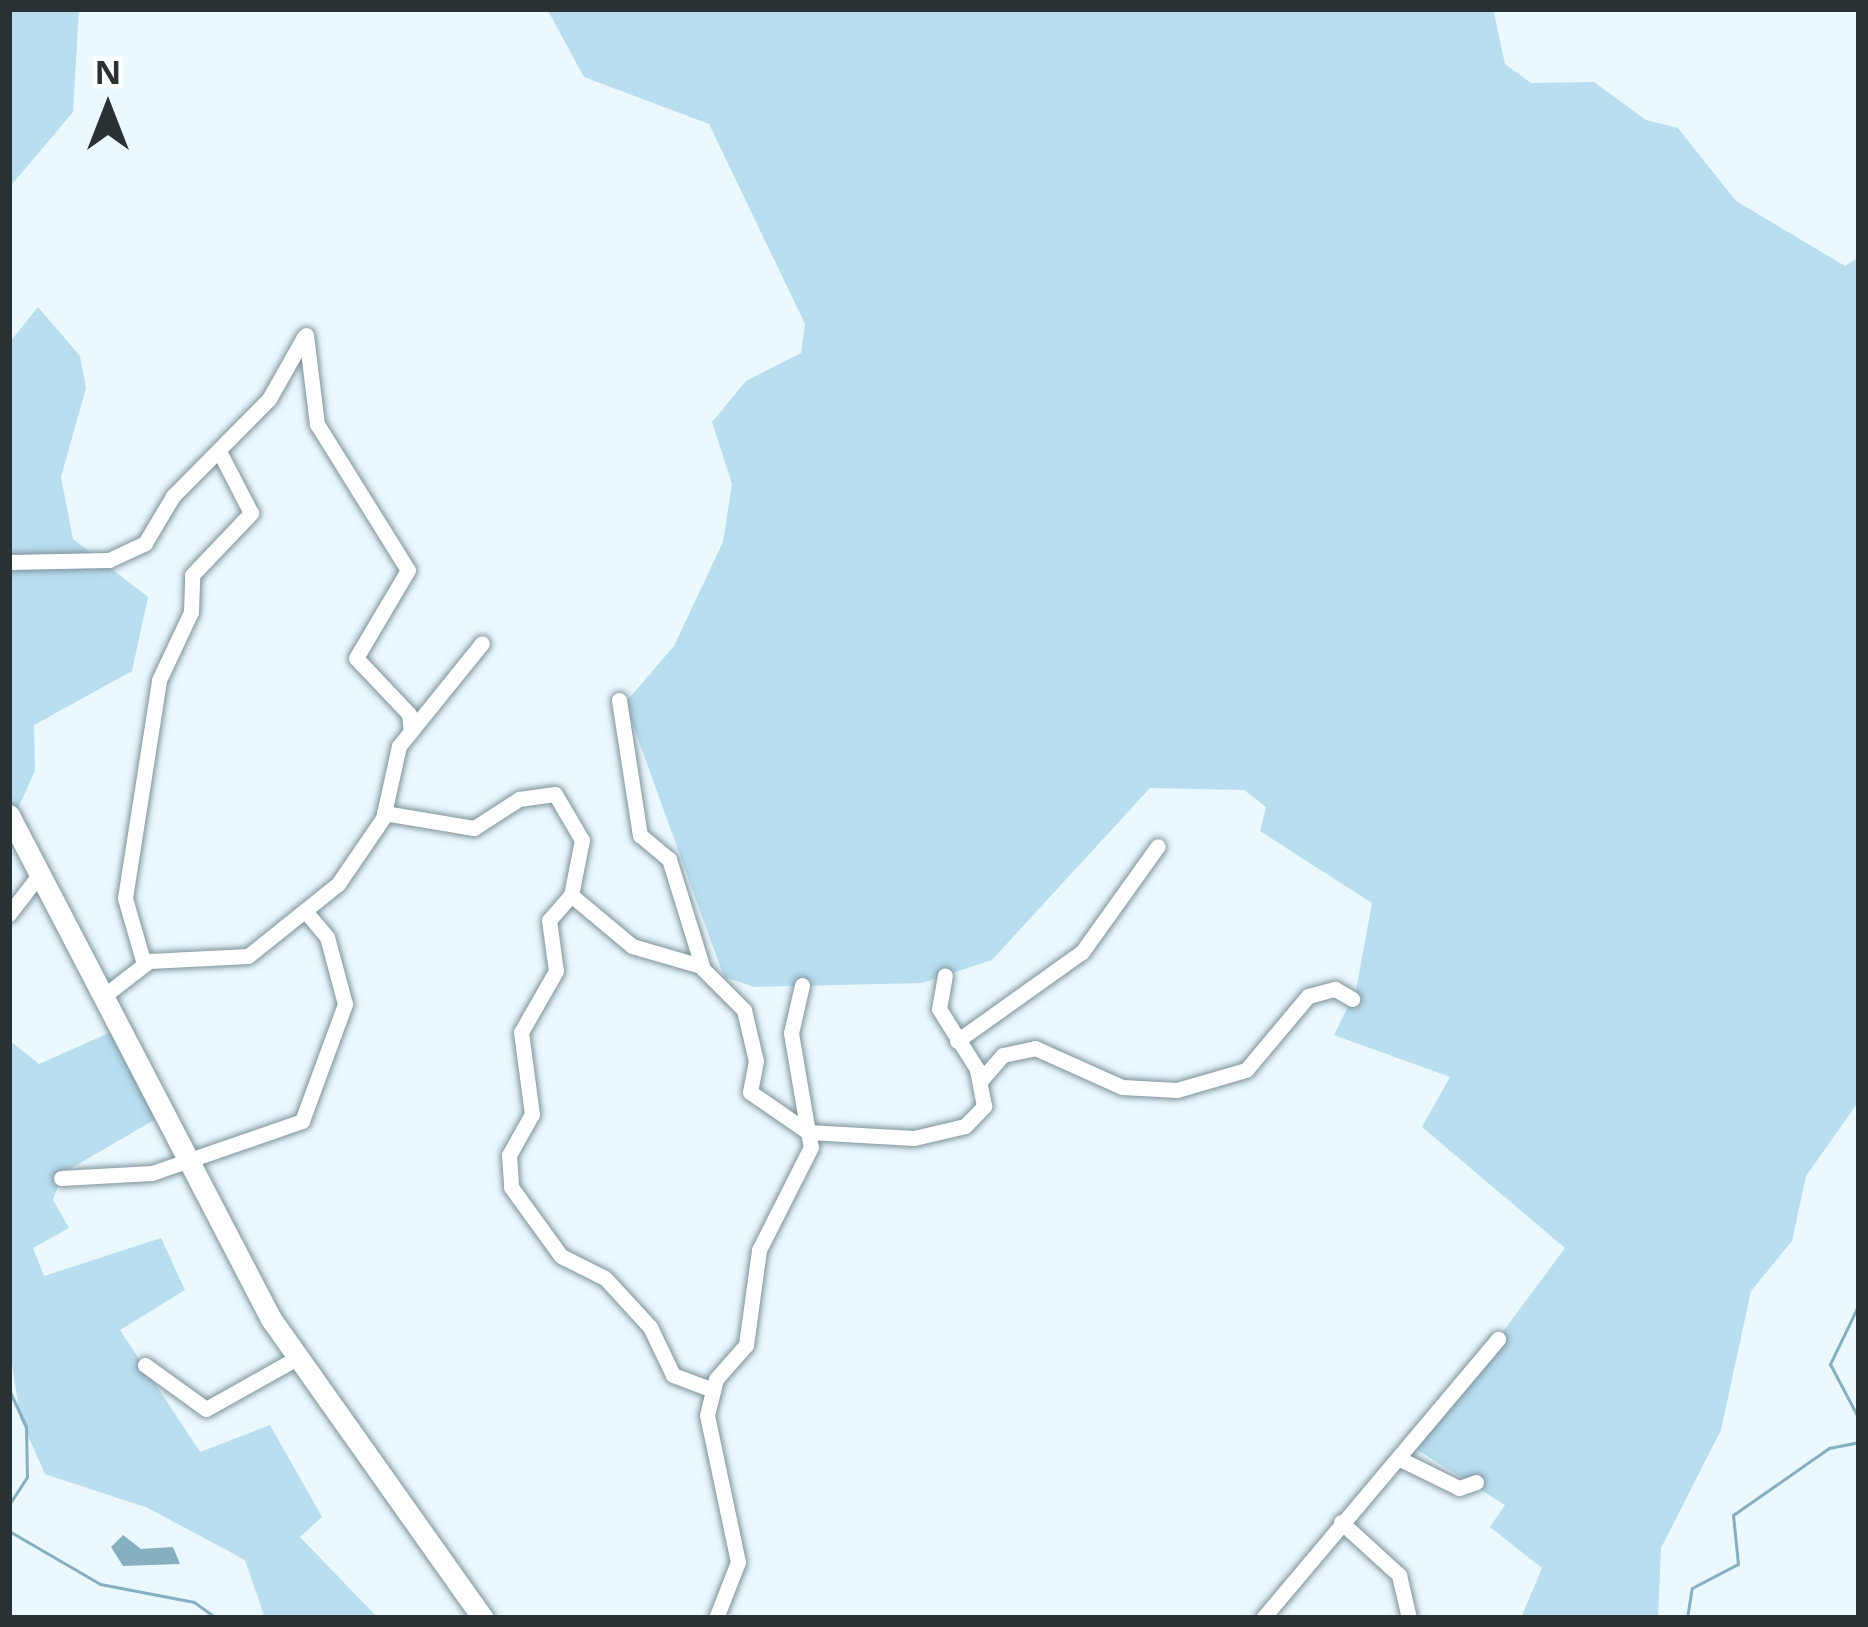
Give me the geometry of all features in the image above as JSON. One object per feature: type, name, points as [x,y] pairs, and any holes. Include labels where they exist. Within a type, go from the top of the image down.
[{"type":"main road","points":[[9,814],[186,1156],[298,1358],[483,1618]]},
{"type":"street","points":[[9,562],[128,557],[220,453],[306,334],[317,424],[408,569],[356,658],[409,714],[410,732],[384,813],[338,884],[223,965],[144,964],[105,995]]},
{"type":"street","points":[[144,964],[125,898],[159,680],[191,612],[192,575],[251,513],[220,453]]},
{"type":"street","points":[[410,732],[482,643]]},
{"type":"street","points":[[619,700],[640,835],[668,859],[701,966],[744,1010],[756,1061],[750,1092],[808,1132],[914,1138],[965,1126],[984,1106],[981,1081],[936,994],[945,976]]},
{"type":"street","points":[[384,813],[474,828],[530,795],[554,794],[582,840],[571,895],[549,920],[556,971],[521,1032],[532,1114],[509,1155],[511,1187],[561,1256],[605,1278],[650,1327],[673,1375],[713,1390]]},
{"type":"street","points":[[957,1040],[1082,952],[1158,846]]},
{"type":"street","points":[[9,914],[39,875]]},
{"type":"street","points":[[571,895],[632,946],[701,966]]},
{"type":"street","points":[[62,1178],[152,1173],[186,1156],[268,1139],[312,1106],[345,1004],[327,937],[305,911]]},
{"type":"street","points":[[716,1618],[738,1562],[707,1445],[713,1390],[746,1345],[759,1250],[811,1164],[791,1034],[802,986]]},
{"type":"street","points":[[981,1081],[1003,1055],[1035,1048],[1122,1088],[1177,1090],[1246,1070],[1309,997],[1335,989],[1352,999]]},
{"type":"street","points":[[1263,1618],[1498,1339]]},
{"type":"street","points":[[145,1365],[206,1409],[298,1358]]},
{"type":"street","points":[[1400,1459],[1459,1488],[1476,1482]]},
{"type":"street","points":[[1341,1522],[1399,1575],[1409,1618]]},
{"type":"shaded area","points":[[9,9],[79,9],[73,112],[9,188]]},
{"type":"shaded area","points":[[547,9],[1493,9],[1505,64],[1531,83],[1594,82],[1646,120],[1678,128],[1736,201],[1845,266],[1859,257],[1859,1101],[1806,1176],[1792,1241],[1751,1291],[1721,1430],[1661,1548],[1658,1618],[1521,1618],[1542,1568],[1490,1527],[1505,1505],[1416,1449],[1565,1248],[1422,1127],[1450,1077],[1334,1035],[1356,990],[1372,903],[1260,831],[1266,807],[1244,790],[1150,788],[992,960],[922,983],[754,987],[724,977],[625,703],[674,646],[723,542],[732,484],[712,422],[746,381],[801,353],[805,324],[709,124],[584,77]]},
{"type":"shaded area","points":[[38,307],[80,356],[86,388],[61,477],[73,539],[148,597],[132,671],[34,725],[35,771],[9,828],[9,343]]},
{"type":"shaded area","points":[[127,1025],[173,1109],[63,1173],[53,1200],[69,1228],[33,1248],[44,1276],[161,1238],[185,1290],[120,1330],[200,1452],[270,1425],[322,1517],[300,1537],[378,1618],[265,1618],[245,1560],[148,1508],[45,1474],[20,1418],[9,1344],[9,1040],[39,1064]]},
{"type":"shaded area","points":[[123,1535],[141,1549],[173,1547],[180,1564],[123,1566],[111,1547]]},
{"type":"waterway","points":[[1859,1304],[1830,1364],[1859,1419]]},
{"type":"waterway","points":[[9,1390],[26,1426],[27,1477],[9,1505]]},
{"type":"waterway","points":[[1687,1618],[1692,1588],[1738,1564],[1733,1515],[1829,1448],[1859,1442]]},
{"type":"waterway","points":[[9,1531],[100,1584],[194,1602],[216,1618]]}]
